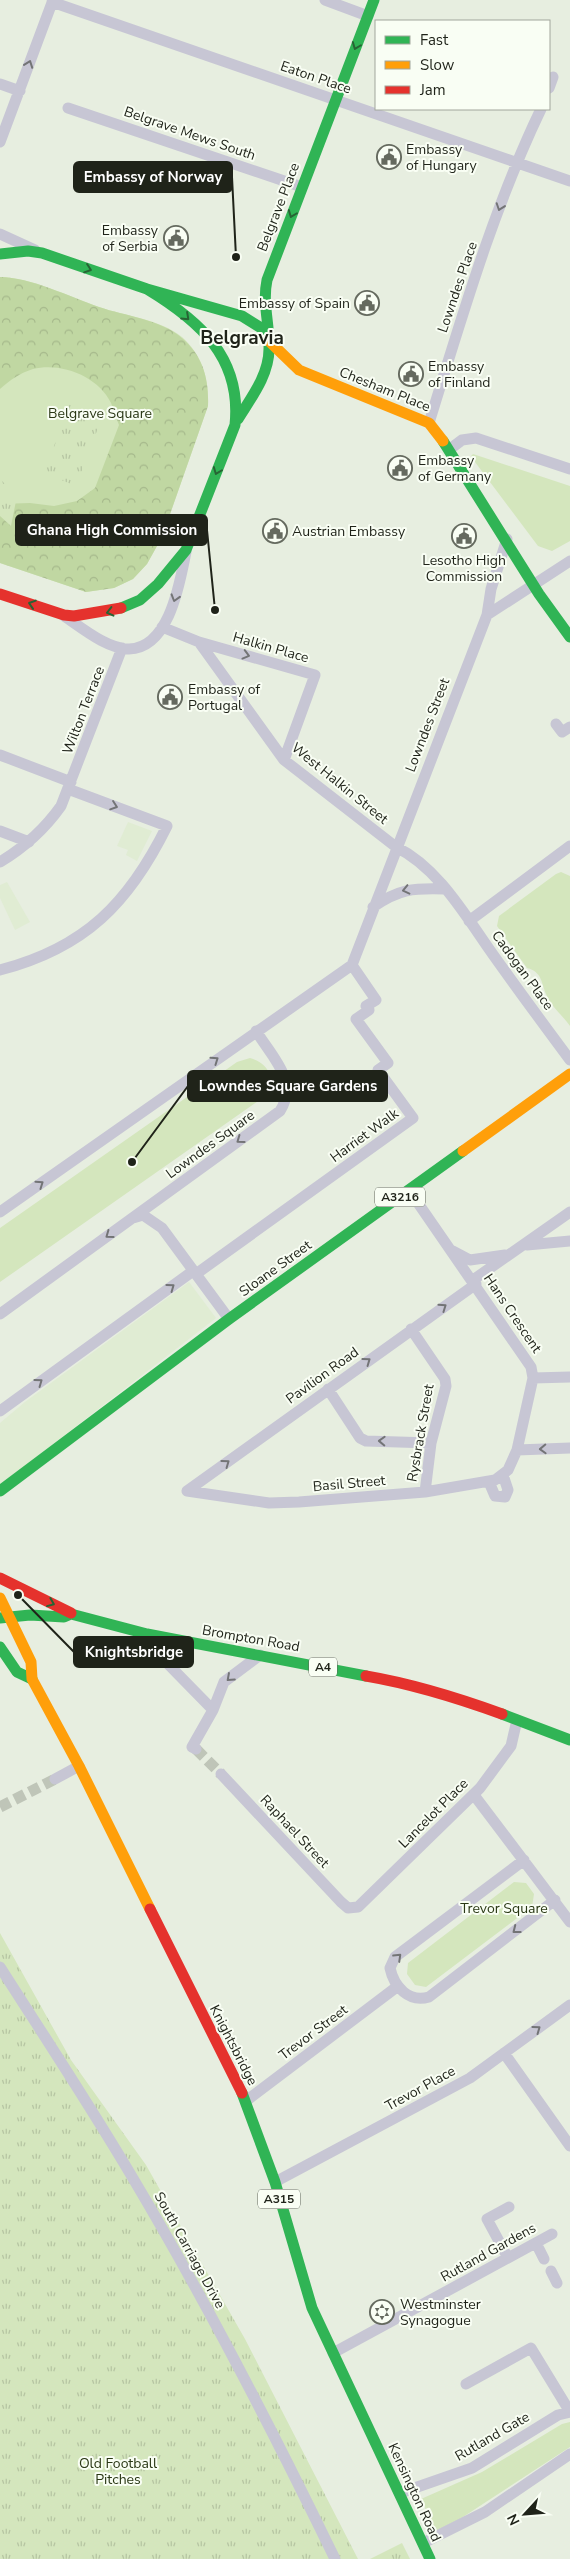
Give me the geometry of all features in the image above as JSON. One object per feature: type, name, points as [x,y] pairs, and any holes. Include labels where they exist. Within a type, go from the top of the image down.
[{"type":"main road","name":"Belgrave Place","points":[[235,425],[266,370],[268,336],[263,301],[266,280],[374,0]]},
{"type":"main road","points":[[0,254],[28,251],[42,253],[147,289],[242,316],[268,336]]},
{"type":"main road","points":[[0,594],[64,615],[101,614],[128,606],[140,600],[158,584],[186,550],[235,425],[237,394],[227,366],[220,355],[186,316],[147,289]]},
{"type":"main road","name":"Chesham Place","points":[[268,336],[299,370]]},
{"type":"main road","name":"Chesham Place","points":[[266,370],[299,370],[429,423],[450,449],[533,584],[570,637]]},
{"type":"main road","name":"Sloane Street","points":[[0,1491],[229,1319],[570,1074]]},
{"type":"main road","name":"A4","points":[[0,1578],[71,1614]]},
{"type":"main road","name":"Knightsbridge","points":[[0,1598],[5,1618],[31,1662],[32,1680],[79,1766],[246,2101],[275,2182],[303,2282],[333,2353],[374,2439]]},
{"type":"main road","name":"Brompton Road","points":[[5,1618],[30,1615],[64,1617],[71,1614],[146,1634],[387,1679],[466,1701],[570,1740]]},
{"type":"main road","name":"Knightsbridge","points":[[0,1647],[17,1672],[32,1680]]},
{"type":"main road","name":"Kensington Road","points":[[374,2439],[430,2559]]},
{"type":"street","points":[[325,0],[368,16]]},
{"type":"street","points":[[0,142],[52,1]]},
{"type":"street","name":"Eaton Place","points":[[52,1],[570,180]]},
{"type":"street","points":[[550,85],[553,77]]},
{"type":"street","points":[[0,84],[20,91]]},
{"type":"street","name":"Belgrave Mews South","points":[[68,108],[302,187]]},
{"type":"street","name":"Lowndes Place","points":[[429,423],[463,313],[516,161],[541,110]]},
{"type":"street","points":[[0,234],[42,253]]},
{"type":"street","points":[[450,449],[462,440],[476,438],[570,469]]},
{"type":"street","points":[[487,614],[490,590],[507,539]]},
{"type":"street","points":[[64,615],[98,638],[122,648],[142,645],[162,627],[176,596],[186,550]]},
{"type":"street","points":[[487,614],[570,561]]},
{"type":"street","name":"Lowndes Street","points":[[352,965],[396,846],[487,614]]},
{"type":"street","name":"Halkin Place","points":[[162,627],[199,642],[315,675],[284,760]]},
{"type":"street","name":"West Halkin Street","points":[[199,642],[284,760],[396,846]]},
{"type":"street","name":"Wilton Terrace","points":[[0,862],[29,842],[48,825],[61,806],[122,648]]},
{"type":"street","points":[[556,724],[562,732],[570,727]]},
{"type":"street","points":[[0,755],[167,826],[139,877],[106,916],[56,948],[36,958],[0,970]]},
{"type":"street","points":[[0,831],[29,842]]},
{"type":"street","points":[[396,846],[414,856],[446,891]]},
{"type":"street","points":[[469,921],[570,846]]},
{"type":"street","points":[[373,907],[387,898],[409,889],[446,891]]},
{"type":"street","name":"Cadogan Place","points":[[446,891],[570,1060]]},
{"type":"street","points":[[0,1212],[352,965]]},
{"type":"street","name":"Harriet Walk","points":[[0,1411],[413,1118],[378,1070],[388,1063],[356,1019],[369,1010],[366,1006],[376,1000],[352,965]]},
{"type":"street","name":"Lowndes Square","points":[[0,1314],[280,1111],[284,1104],[288,1086],[286,1077],[256,1031]]},
{"type":"street","name":"Hans Crescent","points":[[409,1190],[531,1367],[533,1378]]},
{"type":"street","points":[[159,1199],[158,1211],[162,1228]]},
{"type":"street","name":"Pavilion Road","points":[[187,1491],[411,1329],[511,1253],[570,1212]]},
{"type":"street","points":[[134,1218],[142,1215],[162,1228],[229,1319]]},
{"type":"street","points":[[521,1246],[541,1242],[570,1241]]},
{"type":"street","points":[[452,1250],[470,1260],[511,1253]]},
{"type":"street","name":"Rysbrack Street","points":[[411,1329],[445,1379],[446,1386],[431,1443],[425,1492]]},
{"type":"street","points":[[490,1482],[495,1496],[504,1497],[508,1490],[506,1472],[516,1450],[533,1378],[570,1377]]},
{"type":"street","points":[[328,1389],[360,1438],[366,1441],[431,1443]]},
{"type":"street","points":[[516,1450],[570,1448]]},
{"type":"street","name":"Basil Street","points":[[187,1491],[269,1503],[425,1492],[490,1482],[506,1472]]},
{"type":"street","points":[[146,1634],[167,1663],[213,1710]]},
{"type":"street","points":[[194,1748],[213,1710],[224,1682],[260,1655]]},
{"type":"street","name":"Lancelot Place","points":[[348,1908],[358,1907],[366,1901],[474,1795],[511,1746],[517,1720]]},
{"type":"street","points":[[55,1779],[79,1766]]},
{"type":"street","name":"Raphael Street","points":[[221,1774],[348,1908]]},
{"type":"street","points":[[474,1795],[570,1922]]},
{"type":"street","points":[[524,1860],[395,1958],[390,1968],[398,1986],[412,1998],[422,1999],[429,1997],[555,1900]]},
{"type":"street","name":"South Carriage Drive","points":[[0,1966],[93,2112],[196,2288],[335,2559]]},
{"type":"street","name":"Trevor Street","points":[[246,2101],[398,1986]]},
{"type":"street","name":"Trevor Place","points":[[275,2182],[470,2078],[570,2005]]},
{"type":"street","points":[[504,2053],[566,2130],[570,2146]]},
{"type":"street","points":[[508,2258],[487,2219],[509,2206]]},
{"type":"street","name":"Rutland Gardens","points":[[333,2353],[552,2234]]},
{"type":"street","points":[[536,2243],[544,2259]]},
{"type":"street","points":[[550,2271],[558,2283]]},
{"type":"street","points":[[466,2384],[531,2348],[570,2412]]},
{"type":"street","name":"Rutland Gate","points":[[400,2493],[472,2468],[558,2415],[570,2412]]},
{"type":"street","points":[[423,2543],[485,2512],[570,2454]]},
{"type":"shaded area","points":[[128,822],[152,831],[137,861],[126,855],[128,850],[117,846]]},
{"type":"shaded area","points":[[7,882],[30,922],[15,930],[0,898],[0,885]]},
{"type":"shaded area","points":[[189,1282],[216,1318],[0,1485],[0,1423],[25,1402]]},
{"type":"green space","name":"Belgrave Square","points":[[0,277],[24,280],[99,307],[163,326],[182,337],[189,344],[203,368],[206,377],[208,406],[162,537],[147,564],[133,579],[114,588],[86,592],[0,563]]},
{"type":"green space","name":"Belgrave Square","points":[[0,277],[24,280],[99,307],[163,326],[182,338],[200,360],[206,377],[208,406],[162,537],[147,564],[133,579],[114,588],[86,592],[0,563],[0,504],[30,503],[54,506],[77,501],[95,488],[119,425],[111,403],[105,394],[97,385],[78,373],[44,367],[33,369],[15,377],[0,389]]},
{"type":"green space","points":[[70,403],[103,415],[76,486],[44,473]]},
{"type":"green space","points":[[473,454],[570,486],[570,541],[552,551],[538,546],[475,462],[471,456]]},
{"type":"green space","points":[[0,479],[17,496],[11,526],[0,516]]},
{"type":"green space","points":[[561,872],[570,876],[570,1026],[548,998],[536,972],[527,968],[497,926],[499,916]]},
{"type":"green space","points":[[250,1058],[257,1060],[269,1073],[270,1084],[264,1097],[0,1282],[0,1228],[237,1062]]},
{"type":"green space","name":"Trevor Square","points":[[514,1882],[526,1883],[534,1894],[532,1907],[426,1987],[415,1985],[407,1974],[408,1963]]},
{"type":"green space","name":"Old Football Pitches","points":[[0,1933],[71,2060],[146,2165],[245,2339],[358,2559],[0,2559]]},
{"type":"green space","points":[[570,2422],[570,2447],[437,2534],[421,2499],[482,2472],[562,2424]]},
{"type":"green space","points":[[402,2543],[410,2559],[370,2559]]},
{"type":"tunnel","points":[[196,1749],[221,1774]]},
{"type":"tunnel","points":[[0,1807],[55,1779]]},
{"type":"traffic: fast","points":[[238,419],[263,377],[268,359],[269,340],[265,298],[267,280],[374,0]]},
{"type":"traffic: fast","points":[[0,254],[28,251],[42,253],[147,289],[242,316],[266,331]]},
{"type":"traffic: fast","points":[[121,608],[140,600],[158,584],[186,550],[235,425],[235,401],[232,380],[224,361],[200,328],[184,314],[147,289]]},
{"type":"traffic: fast","points":[[443,441],[539,594],[570,637]]},
{"type":"traffic: fast","points":[[0,1491],[229,1319],[463,1151]]},
{"type":"traffic: fast","points":[[0,1618],[30,1615],[64,1617],[71,1614],[147,1634],[366,1676]]},
{"type":"traffic: fast","points":[[0,1647],[17,1672],[32,1679]]},
{"type":"traffic: fast","points":[[502,1714],[570,1740]]},
{"type":"traffic: fast","points":[[242,2093],[275,2182],[312,2308],[430,2559]]},
{"type":"traffic: slow","points":[[269,341],[299,370],[429,423],[443,441]]},
{"type":"traffic: slow","points":[[463,1151],[570,1074]]},
{"type":"traffic: slow","points":[[0,1598],[31,1662],[32,1679],[79,1766],[150,1909]]},
{"type":"traffic: jam","points":[[0,594],[64,615],[74,616],[121,608]]},
{"type":"traffic: jam","points":[[0,1578],[71,1613]]},
{"type":"traffic: jam","points":[[366,1676],[435,1692],[502,1714]]},
{"type":"traffic: jam","points":[[150,1909],[242,2093]]},
{"type":"place","name":"Embassy of Hungary","points":[[389,157]]},
{"type":"place","name":"Embassy of Serbia","points":[[176,238]]},
{"type":"place","name":"Embassy of Norway","points":[[236,257]]},
{"type":"place","name":"Embassy of Spain","points":[[367,303]]},
{"type":"place","name":"Embassy of Finland","points":[[411,374]]},
{"type":"place","name":"Embassy of Germany","points":[[400,468]]},
{"type":"place","name":"Austrian Embassy","points":[[275,531]]},
{"type":"place","name":"Lesotho High Commission","points":[[464,536]]},
{"type":"place","name":"Ghana High Commission","points":[[215,610]]},
{"type":"place","name":"Embassy of Portugal","points":[[170,697]]},
{"type":"place","name":"Lowndes Square Gardens","points":[[132,1162]]},
{"type":"place","name":"Knightsbridge","points":[[18,1595]]},
{"type":"place","name":"Westminster Synagogue","points":[[382,2312]]},
{"type":"district","name":"Belgravia","points":[[242,337]]}]
